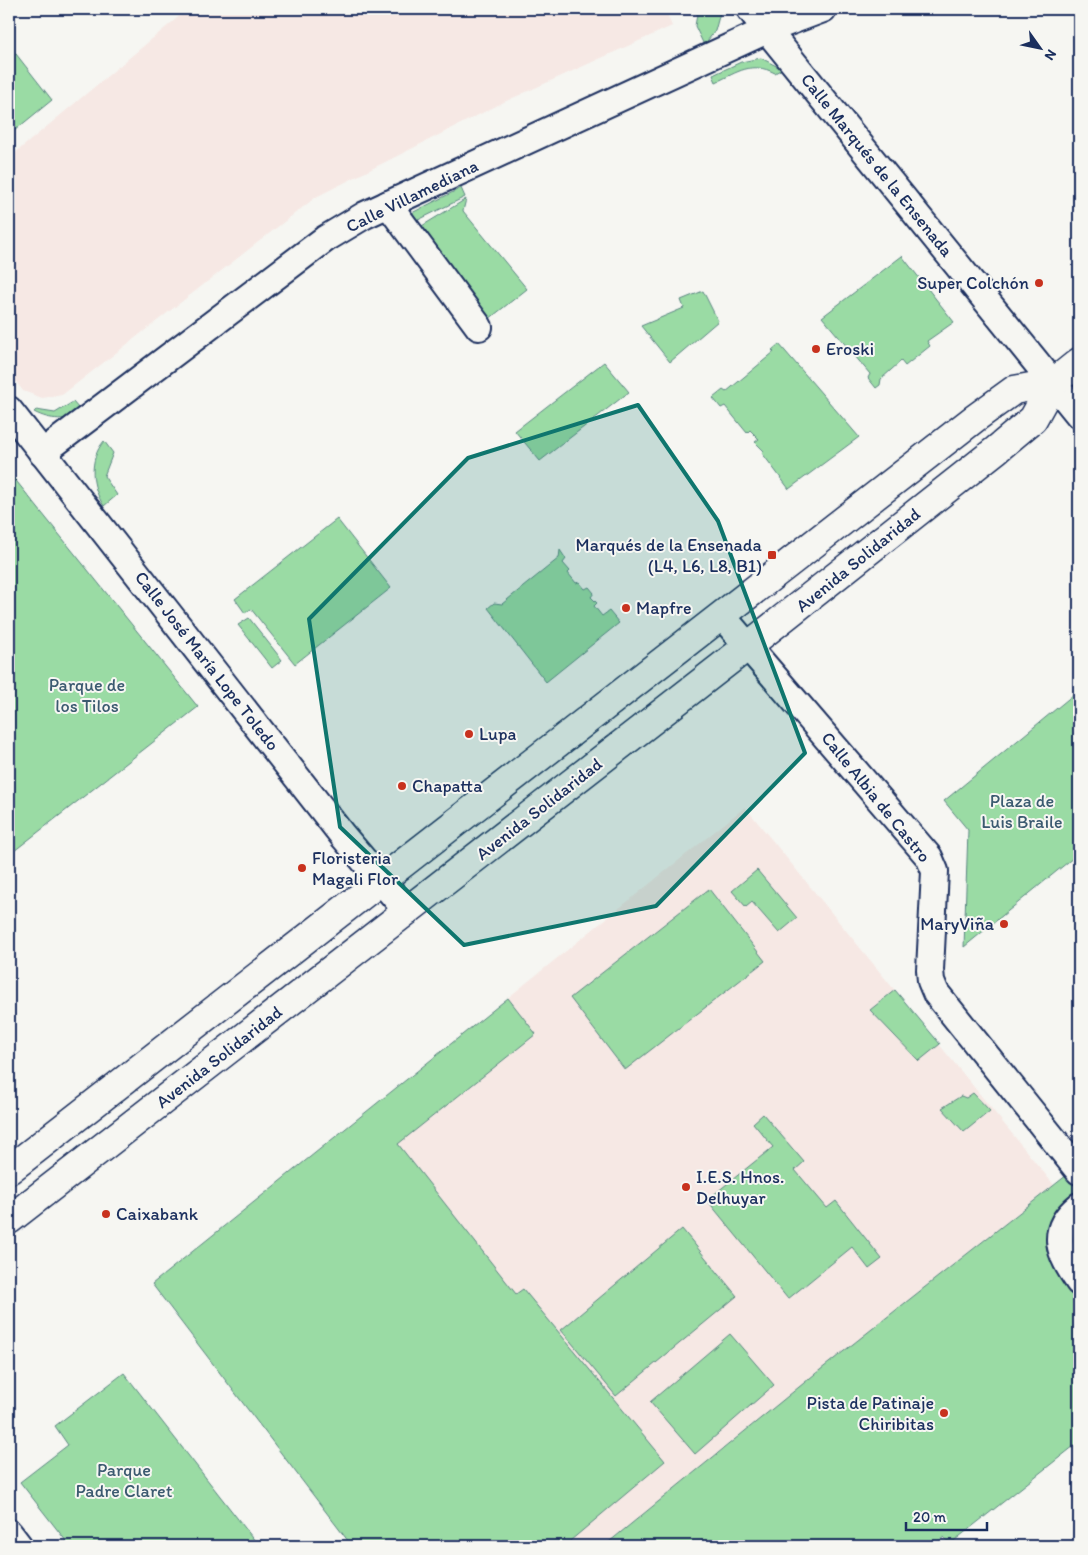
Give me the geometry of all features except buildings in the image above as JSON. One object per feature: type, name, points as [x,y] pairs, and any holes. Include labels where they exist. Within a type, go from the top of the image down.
[{"type":"main road","name":"Avenida Solidaridad","points":[[9,1220],[748,646],[1033,419],[1053,383],[1079,362]]},
{"type":"main road","name":"Avenida Solidaridad","points":[[9,1170],[1014,390],[1053,383]]},
{"type":"street","name":"Calle Marqués de la Ensenada","points":[[750,9],[1079,415]]},
{"type":"street","name":"Calle Villamediana","points":[[42,453],[325,239],[366,215],[767,30],[823,9]]},
{"type":"street","points":[[388,204],[479,327]]},
{"type":"street","name":"Calle José María Lope Toledo","points":[[9,410],[343,836],[382,879],[407,911]]},
{"type":"street","name":"Calle Albia de Castro","points":[[722,616],[930,857],[935,871],[930,970],[931,981],[936,993],[1079,1171]]},
{"type":"street","points":[[1079,1206],[1073,1212],[1059,1235],[1060,1252],[1079,1282]]},
{"type":"street","points":[[9,1533],[19,1546]]},
{"type":"highlighted area","points":[[638,405],[718,521],[805,753],[656,906],[464,945],[340,827],[309,619],[468,458]]},
{"type":"shaded area","points":[[188,9],[665,9],[672,26],[504,102],[316,197],[62,395],[42,398],[23,391],[9,372],[9,158]]},
{"type":"shaded area","points":[[745,807],[1054,1185],[815,1374],[604,1546],[352,1546],[152,1284]]},
{"type":"green space","points":[[698,9],[721,9],[715,31],[704,45],[695,26]]},
{"type":"green space","points":[[9,45],[52,100],[9,135]]},
{"type":"green space","points":[[761,58],[782,69],[775,73],[759,68],[745,69],[716,82],[713,75],[741,62]]},
{"type":"green space","points":[[461,188],[465,197],[408,225],[402,218]]},
{"type":"green space","points":[[466,199],[463,211],[527,289],[470,334],[399,240]]},
{"type":"green space","points":[[902,256],[954,322],[927,341],[930,346],[905,366],[901,361],[881,379],[880,385],[876,388],[868,378],[870,374],[822,317]]},
{"type":"green space","points":[[703,291],[718,321],[670,362],[641,326],[684,308],[681,300]]},
{"type":"green space","points":[[779,344],[859,437],[789,489],[762,453],[764,451],[755,442],[759,439],[750,430],[747,433],[725,406],[721,408],[713,398],[723,390],[726,392],[774,352],[772,350]]},
{"type":"green space","points":[[604,362],[629,392],[540,461],[515,431]]},
{"type":"green space","points":[[73,402],[84,415],[59,419],[46,417],[34,412],[36,410],[55,413]]},
{"type":"green space","points":[[104,441],[113,453],[104,476],[117,495],[104,506],[96,491],[93,474],[95,457]]},
{"type":"green space","name":"Parque de los Tilos","points":[[9,472],[198,707],[9,855]]},
{"type":"green space","points":[[337,519],[391,588],[295,664],[251,609],[245,613],[235,599]]},
{"type":"green space","points":[[560,550],[566,559],[563,563],[570,571],[568,573],[576,583],[579,582],[585,589],[589,587],[594,593],[591,597],[597,603],[594,606],[602,616],[609,611],[619,623],[546,682],[488,608],[494,603],[502,604],[559,558]]},
{"type":"green space","points":[[249,618],[282,660],[272,668],[238,625]]},
{"type":"green space","name":"Plaza de Luis Braile","points":[[1079,690],[1079,853],[964,947],[968,830],[944,801]]},
{"type":"green space","points":[[757,870],[797,918],[779,933],[752,902],[746,907],[732,891]]},
{"type":"green space","points":[[709,889],[765,961],[625,1070],[570,998]]},
{"type":"green space","points":[[895,990],[940,1044],[919,1061],[870,1010]]},
{"type":"green space","points":[[508,998],[536,1034],[398,1144],[516,1294],[523,1289],[665,1461],[564,1546],[352,1546],[152,1284]]},
{"type":"green space","points":[[973,1093],[990,1111],[964,1132],[942,1108],[961,1096],[966,1098]]},
{"type":"green space","points":[[763,1114],[804,1162],[795,1170],[827,1208],[836,1201],[882,1259],[869,1269],[852,1247],[788,1299],[707,1200],[773,1147],[753,1123]]},
{"type":"green space","points":[[1067,1175],[1079,1190],[1079,1442],[950,1544],[944,1537],[932,1546],[604,1546],[815,1374]]},
{"type":"green space","points":[[682,1229],[737,1296],[616,1396],[561,1330]]},
{"type":"green space","points":[[730,1334],[774,1385],[695,1454],[650,1402]]},
{"type":"green space","name":"Parque Padre Claret","points":[[124,1373],[259,1546],[70,1546],[20,1482],[68,1445],[55,1426]]},
{"type":"place","name":"Super Colchón","points":[[1039,283]]},
{"type":"place","name":"Eroski","points":[[816,349]]},
{"type":"place","name":"Marqués de la Ensenada (L4, L6, L8, B1)","points":[[772,555]]},
{"type":"place","name":"Mapfre","points":[[626,608]]},
{"type":"place","name":"Lupa","points":[[469,734]]},
{"type":"place","name":"Chapatta","points":[[402,786]]},
{"type":"place","name":"Floristeria Magali Flor","points":[[302,868]]},
{"type":"place","name":"MaryViña","points":[[1004,924]]},
{"type":"place","name":"I.E.S. Hnos. Delhuyar","points":[[686,1187]]},
{"type":"place","name":"Caixabank","points":[[106,1214]]},
{"type":"place","name":"Pista de Patinaje Chiribitas","points":[[944,1413]]}]
